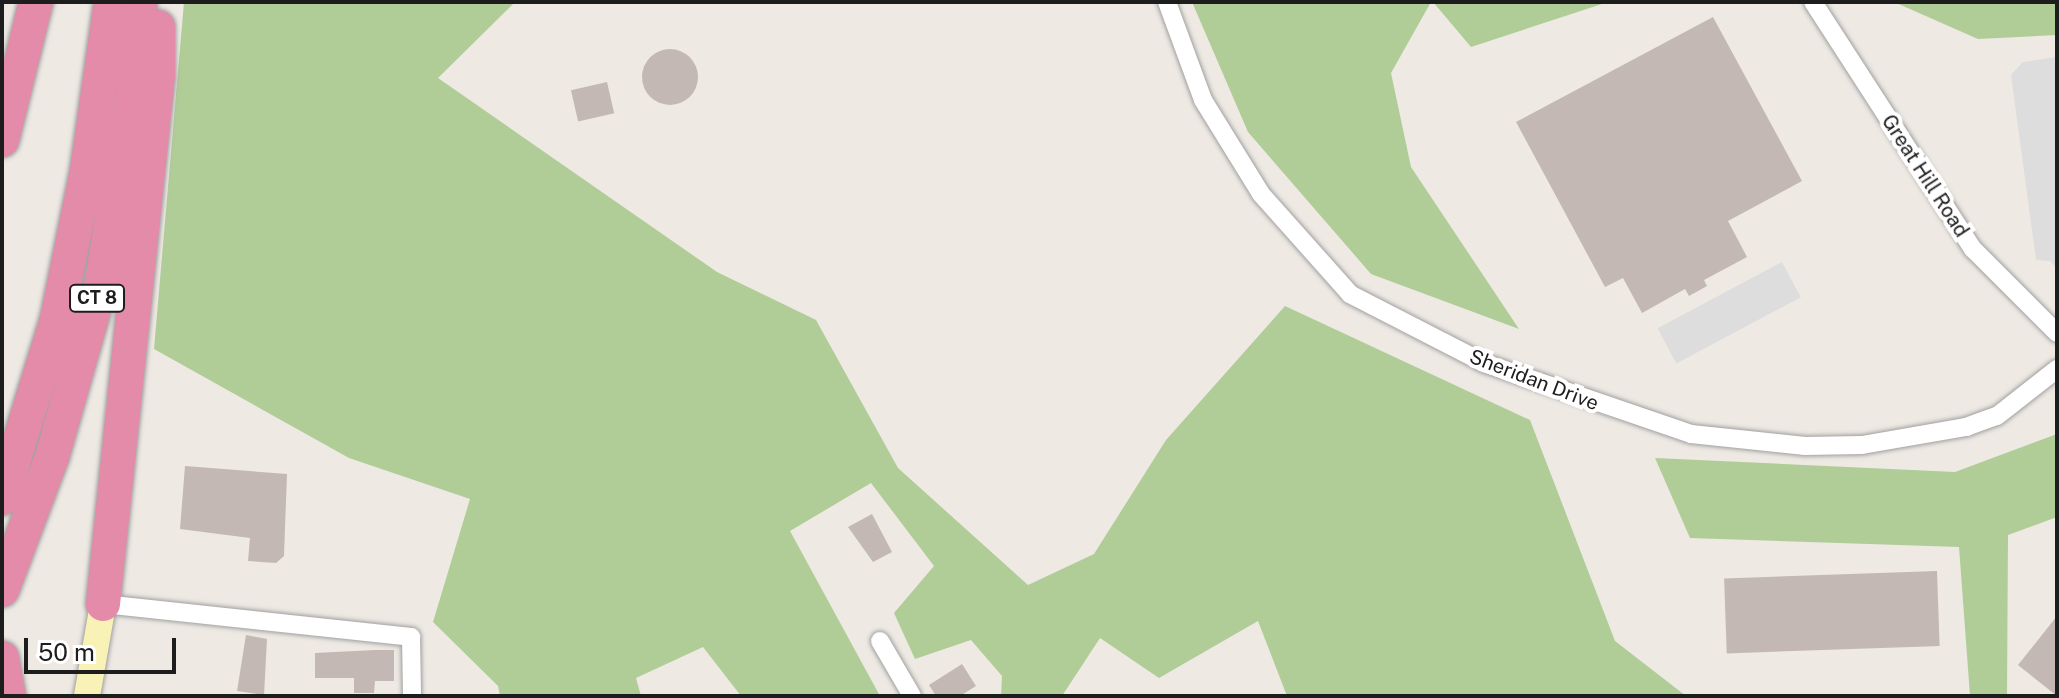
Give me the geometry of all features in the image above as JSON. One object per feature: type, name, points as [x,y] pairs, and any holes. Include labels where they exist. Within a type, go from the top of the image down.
[{"type":"highway","points":[[2,140],[36,2]]},
{"type":"highway","name":"CT 8","points":[[2,498],[57,319],[87,170],[111,2]]},
{"type":"highway","name":"CT 8","points":[[3,586],[52,457],[102,281],[133,90],[140,2]]},
{"type":"highway","points":[[103,604],[158,75],[158,2]]},
{"type":"highway","points":[[2,658],[9,696]]},
{"type":"main road","points":[[87,696],[103,604]]},
{"type":"street","name":"Sheridan Drive","points":[[1167,2],[1203,100],[1271,206],[1350,294],[1484,363],[1691,434],[1805,446],[1862,445],[1966,427],[1997,416],[2057,369]]},
{"type":"street","name":"Great Hill Road","points":[[1813,2],[1973,249],[2057,333]]},
{"type":"street","points":[[103,604],[411,637],[412,696]]},
{"type":"street","points":[[880,641],[912,696]]},
{"type":"green space","points":[[184,2],[515,2],[438,78],[717,272],[816,320],[898,468],[1028,585],[1094,554],[1166,440],[1285,306],[1530,420],[1615,641],[1686,696],[1287,696],[1258,621],[1159,678],[1100,638],[1062,696],[1001,696],[1002,676],[971,640],[915,659],[894,613],[934,566],[871,483],[790,531],[880,696],[741,696],[703,647],[636,678],[641,696],[500,696],[498,686],[433,622],[470,499],[349,458],[154,349]]},
{"type":"green space","points":[[1192,2],[1431,2],[1391,73],[1411,167],[1519,329],[1371,274],[1248,132]]},
{"type":"green space","points":[[1433,2],[1608,2],[1471,47]]},
{"type":"green space","points":[[1894,2],[2057,2],[2057,35],[1978,39]]},
{"type":"green space","points":[[2057,434],[2057,517],[2008,535],[2007,696],[1970,696],[1959,547],[1690,538],[1655,458],[1955,472]]},
{"type":"shaded area","points":[[2057,57],[2057,269],[2050,261],[2036,260],[2011,75],[2023,62]]},
{"type":"shaded area","points":[[1782,262],[1801,297],[1676,364],[1658,328]]},
{"type":"building","points":[[1713,17],[1802,181],[1728,221],[1747,257],[1704,280],[1707,286],[1689,296],[1685,289],[1642,313],[1623,278],[1605,287],[1516,122]]},
{"type":"building","points":[[670,49],[690,57],[698,77],[690,97],[670,105],[650,97],[642,77],[650,57]]},
{"type":"building","points":[[607,82],[614,113],[578,122],[571,90]]},
{"type":"building","points":[[185,466],[287,474],[284,556],[276,563],[248,561],[250,538],[180,529]]},
{"type":"building","points":[[872,514],[892,552],[873,562],[848,527]]},
{"type":"building","points":[[1937,571],[1940,646],[1727,653],[1724,578]]},
{"type":"building","points":[[2057,616],[2057,696],[2018,665]]},
{"type":"building","points":[[246,635],[267,639],[264,695],[237,691]]},
{"type":"building","points":[[394,650],[394,681],[375,681],[374,693],[354,693],[354,678],[315,678],[315,653]]},
{"type":"building","points":[[962,664],[976,686],[960,696],[936,696],[929,685]]}]
